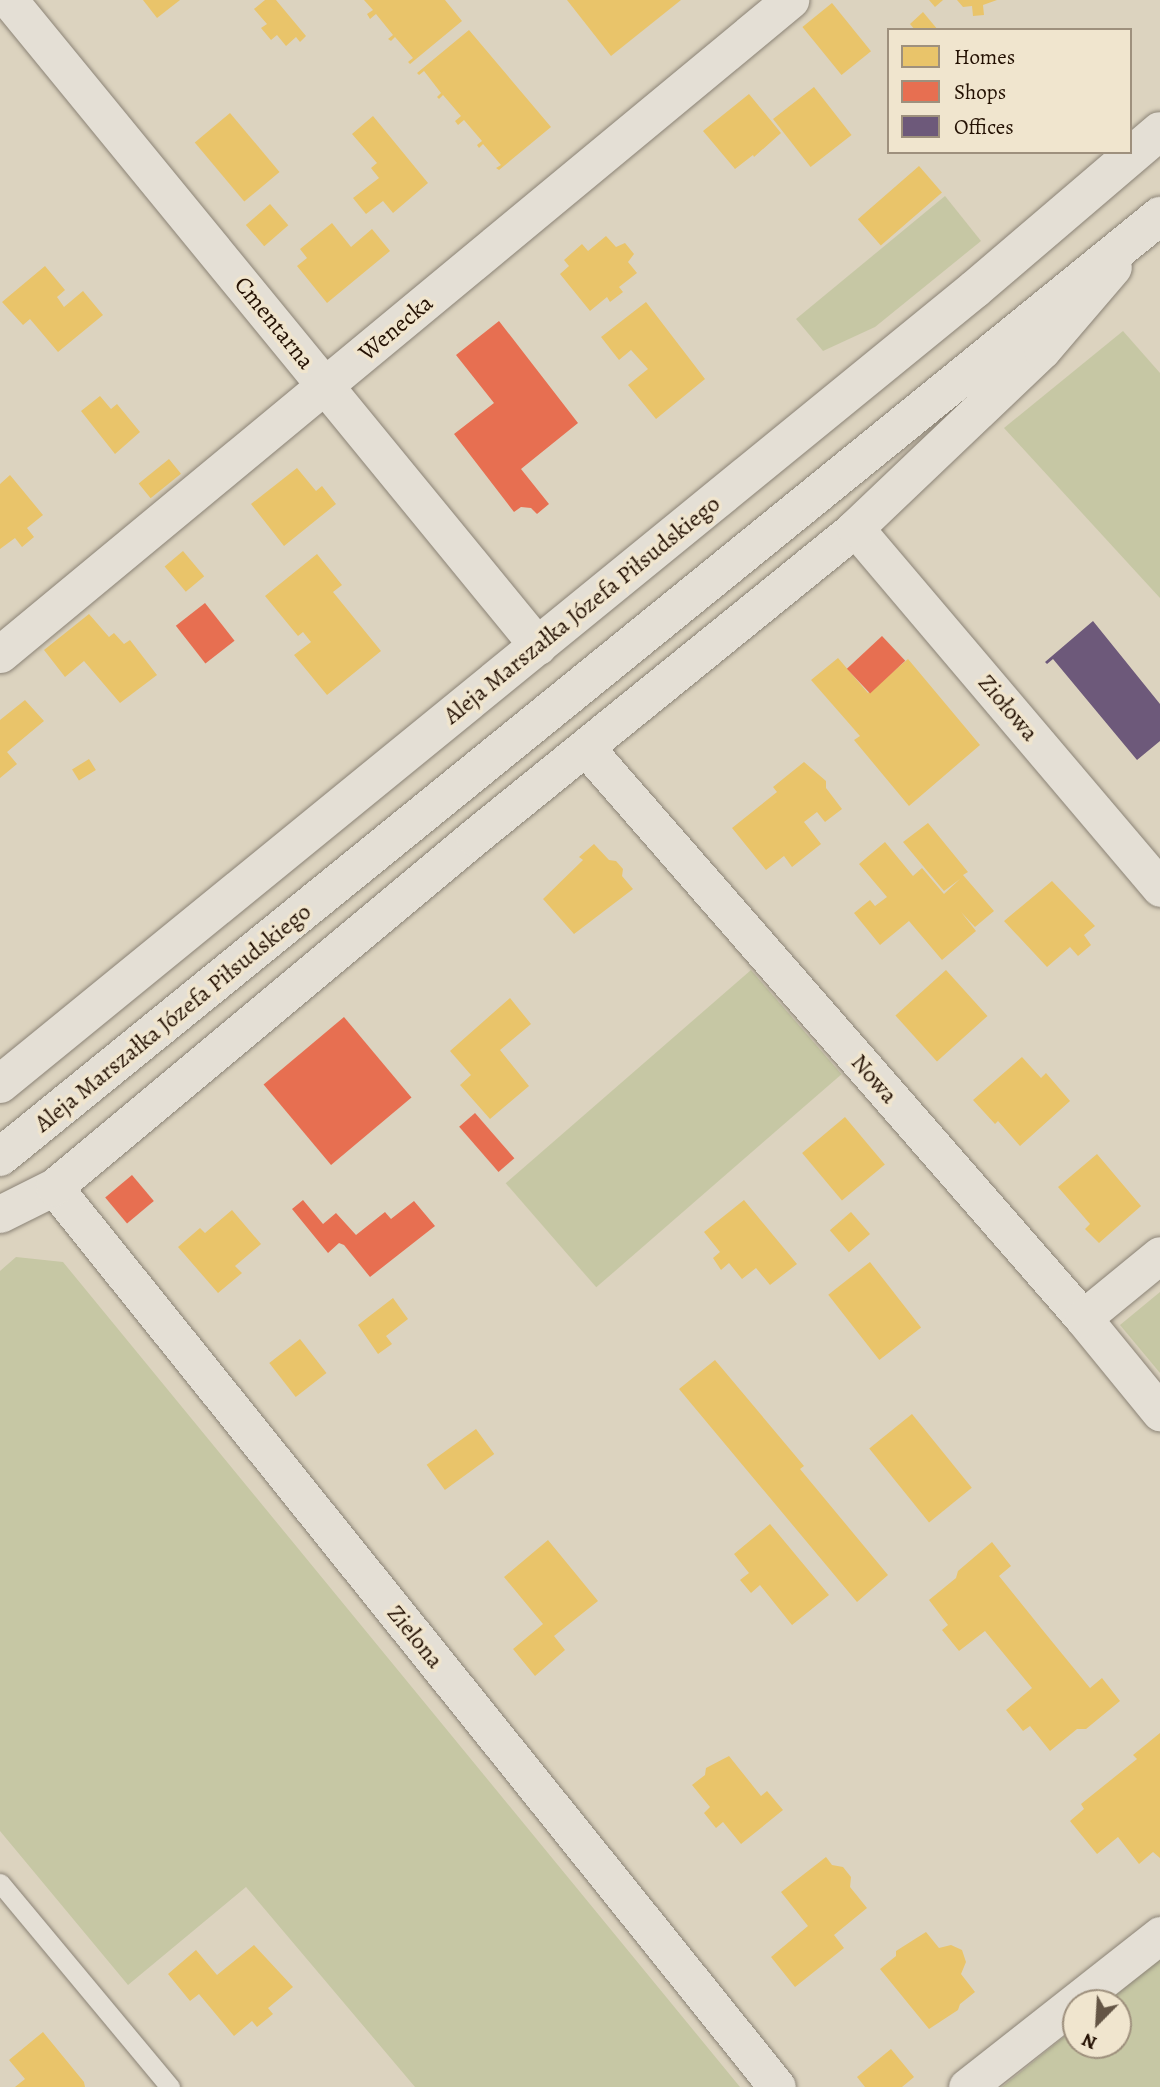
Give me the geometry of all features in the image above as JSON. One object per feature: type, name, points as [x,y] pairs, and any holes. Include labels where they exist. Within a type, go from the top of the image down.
[{"type":"main road","name":"Aleja Marszałka Józefa Piłsudskiego","points":[[0,1084],[975,289],[1160,131]]},
{"type":"main road","name":"Aleja Marszałka Józefa Piłsudskiego","points":[[0,1157],[1154,221]]},
{"type":"street","name":"Cmentarna","points":[[9,0],[538,646]]},
{"type":"street","name":"Wenecka","points":[[0,654],[790,0]]},
{"type":"street","points":[[0,1214],[54,1186],[474,837],[855,528],[1042,350],[1154,221]]},
{"type":"street","name":"Ziołowa","points":[[855,528],[1160,888]]},
{"type":"street","name":"Nowa","points":[[586,748],[1083,1318],[1160,1412]]},
{"type":"street","name":"Zielona","points":[[54,1186],[777,2087]]},
{"type":"street","points":[[1083,1318],[1160,1255]]},
{"type":"street","points":[[967,2087],[1160,1935]]},
{"type":"lane","points":[[0,1883],[170,2087]]},
{"type":"green space","points":[[945,196],[981,241],[875,327],[823,351],[796,319]]},
{"type":"green space","points":[[1123,331],[1160,373],[1160,598],[1004,428]]},
{"type":"green space","points":[[751,970],[842,1074],[596,1287],[506,1183]]},
{"type":"green space","points":[[16,1257],[63,1262],[740,2087],[415,2087],[246,1887],[128,1985],[0,1831],[0,1271]]},
{"type":"green space","points":[[1160,1292],[1160,1373],[1120,1325]]},
{"type":"green space","points":[[1160,1959],[1160,2087],[1002,2087],[1062,2038],[1062,2059],[1132,2059],[1132,1989],[1123,1989]]},
{"type":"building: Homes","points":[[143,0],[180,0],[157,18]]},
{"type":"building: Homes","points":[[265,0],[276,0],[306,36],[300,42],[296,37],[286,46],[277,35],[271,40],[261,28],[267,24],[254,9]]},
{"type":"building: Homes","points":[[364,0],[445,0],[462,21],[410,64],[408,62],[413,58],[395,37],[391,41],[388,39],[393,35],[376,14],[370,19],[367,14],[373,10]]},
{"type":"building: Homes","points":[[567,0],[681,0],[611,56]]},
{"type":"building: Homes","points":[[929,0],[943,0],[935,7]]},
{"type":"building: Homes","points":[[957,0],[997,0],[983,5],[984,15],[973,16],[972,6],[963,7]]},
{"type":"building: Homes","points":[[832,3],[871,51],[841,75],[802,27]]},
{"type":"building: Homes","points":[[923,12],[936,28],[913,28],[910,24]]},
{"type":"building: Homes","points":[[469,30],[551,127],[499,170],[496,168],[501,165],[483,144],[479,148],[477,145],[482,141],[464,120],[458,125],[455,121],[461,116],[443,95],[439,99],[437,97],[441,93],[424,71],[419,75],[417,73]]},
{"type":"building: Homes","points":[[814,87],[852,135],[811,167],[773,119]]},
{"type":"building: Homes","points":[[749,94],[781,133],[754,157],[753,155],[735,169],[703,131]]},
{"type":"building: Homes","points":[[230,113],[279,172],[244,202],[195,143]]},
{"type":"building: Homes","points":[[373,116],[428,183],[393,213],[383,201],[366,214],[353,198],[379,178],[371,168],[377,163],[352,134]]},
{"type":"building: Homes","points":[[919,166],[942,192],[881,246],[858,219]]},
{"type":"building: Homes","points":[[270,204],[288,225],[264,246],[246,225]]},
{"type":"building: Homes","points":[[332,223],[351,247],[372,229],[390,251],[327,303],[297,266],[307,258],[300,249]]},
{"type":"building: Homes","points":[[606,236],[616,247],[625,243],[634,254],[628,262],[637,273],[619,287],[623,292],[610,302],[607,297],[590,311],[560,274],[569,266],[564,260],[582,244],[588,251]]},
{"type":"building: Homes","points":[[45,266],[65,290],[57,297],[64,307],[83,291],[103,315],[58,352],[30,319],[23,325],[2,302]]},
{"type":"building: Homes","points":[[646,302],[705,379],[656,419],[628,385],[648,369],[631,350],[619,360],[601,337]]},
{"type":"building: Homes","points":[[100,396],[111,409],[117,404],[140,432],[115,454],[81,411]]},
{"type":"building: Homes","points":[[169,459],[181,474],[151,498],[139,484]]},
{"type":"building: Homes","points":[[297,468],[316,491],[322,486],[336,504],[284,546],[251,504]]},
{"type":"building: Homes","points":[[10,475],[43,515],[27,528],[34,537],[22,547],[15,538],[0,549],[0,484]]},
{"type":"building: Homes","points":[[183,551],[204,576],[186,592],[165,566]]},
{"type":"building: Homes","points":[[317,554],[342,585],[333,592],[381,651],[327,695],[294,655],[311,642],[303,632],[298,636],[265,596]]},
{"type":"building: Homes","points":[[89,614],[109,637],[114,633],[124,644],[130,640],[157,675],[120,703],[84,661],[65,677],[44,650]]},
{"type":"building: Homes","points":[[838,658],[868,693],[908,659],[980,745],[909,806],[854,740],[860,736],[811,680]]},
{"type":"building: Homes","points":[[25,700],[44,721],[7,752],[17,764],[0,778],[0,720]]},
{"type":"building: Homes","points":[[89,759],[96,770],[79,781],[72,770]]},
{"type":"building: Homes","points":[[804,762],[826,781],[826,788],[842,809],[825,822],[817,812],[804,822],[821,844],[792,867],[784,856],[766,870],[732,828],[777,792],[773,787]]},
{"type":"building: Homes","points":[[928,823],[968,872],[963,875],[994,911],[975,927],[961,912],[976,931],[942,960],[909,921],[880,945],[854,913],[870,900],[875,906],[887,897],[859,864],[885,842],[913,876],[922,868],[944,894],[960,879],[944,891],[903,842]]},
{"type":"building: Homes","points":[[594,844],[609,860],[616,861],[623,869],[622,876],[633,889],[574,934],[543,899],[583,860],[579,857]]},
{"type":"building: Homes","points":[[1052,881],[1095,926],[1084,935],[1091,945],[1078,956],[1070,947],[1047,967],[1004,921]]},
{"type":"building: Homes","points":[[946,970],[987,1016],[937,1062],[895,1016]]},
{"type":"building: Homes","points":[[510,998],[531,1024],[500,1050],[529,1086],[490,1119],[460,1085],[471,1075],[450,1051]]},
{"type":"building: Homes","points":[[1022,1057],[1041,1078],[1046,1073],[1070,1101],[1020,1146],[998,1121],[995,1124],[973,1100]]},
{"type":"building: Homes","points":[[845,1117],[885,1164],[842,1200],[802,1153]]},
{"type":"building: Homes","points":[[1097,1154],[1141,1206],[1099,1243],[1085,1229],[1090,1224],[1058,1187]]},
{"type":"building: Homes","points":[[744,1200],[797,1264],[770,1285],[756,1268],[742,1279],[729,1263],[721,1270],[713,1258],[720,1252],[704,1232]]},
{"type":"building: Homes","points":[[232,1210],[261,1244],[235,1266],[242,1273],[218,1293],[178,1247],[200,1228],[205,1233]]},
{"type":"building: Homes","points":[[851,1212],[870,1234],[849,1252],[830,1230]]},
{"type":"building: Homes","points":[[870,1262],[921,1327],[879,1360],[828,1295]]},
{"type":"building: Homes","points":[[393,1298],[408,1319],[386,1336],[392,1344],[378,1354],[358,1325]]},
{"type":"building: Homes","points":[[300,1339],[326,1373],[296,1397],[269,1363]]},
{"type":"building: Homes","points":[[715,1360],[804,1466],[800,1469],[888,1575],[857,1602],[679,1389]]},
{"type":"building: Homes","points":[[912,1414],[972,1488],[929,1522],[869,1449]]},
{"type":"building: Homes","points":[[476,1429],[494,1454],[445,1490],[427,1465]]},
{"type":"building: Homes","points":[[770,1524],[829,1595],[792,1625],[760,1585],[751,1593],[740,1580],[749,1573],[734,1554]]},
{"type":"building: Homes","points":[[548,1540],[598,1601],[554,1636],[565,1650],[535,1676],[513,1649],[543,1624],[504,1577]]},
{"type":"building: Homes","points":[[992,1542],[1011,1566],[999,1576],[1090,1688],[1102,1678],[1120,1701],[1086,1729],[1077,1729],[1050,1751],[1030,1726],[1023,1731],[1006,1710],[1032,1688],[985,1631],[959,1651],[942,1630],[948,1625],[929,1600],[956,1578],[958,1571]]},
{"type":"building: Homes","points":[[1160,1733],[1160,1858],[1153,1852],[1139,1864],[1118,1837],[1097,1854],[1070,1821],[1084,1809],[1081,1804],[1137,1759],[1133,1755]]},
{"type":"building: Homes","points":[[729,1756],[761,1796],[767,1791],[783,1810],[741,1844],[723,1822],[716,1828],[704,1813],[710,1807],[692,1785],[705,1775],[706,1768]]},
{"type":"building: Homes","points":[[826,1857],[832,1865],[843,1867],[851,1877],[850,1887],[867,1908],[834,1935],[844,1948],[795,1987],[771,1957],[808,1926],[781,1892]]},
{"type":"building: Homes","points":[[926,1932],[939,1948],[951,1945],[962,1950],[966,1962],[961,1974],[975,1992],[960,2004],[958,2010],[929,2029],[880,1969],[896,1956],[896,1951]]},
{"type":"building: Homes","points":[[254,1945],[293,1987],[268,2008],[273,2014],[257,2027],[252,2021],[234,2036],[199,1994],[190,2001],[168,1974],[196,1950],[217,1975]]},
{"type":"building: Homes","points":[[43,2032],[84,2082],[85,2087],[15,2087],[25,2079],[9,2060]]},
{"type":"building: Homes","points":[[891,2049],[914,2077],[902,2087],[865,2087],[857,2077]]},
{"type":"building: Shops","points":[[499,321],[578,423],[521,469],[549,504],[537,514],[531,508],[521,507],[514,512],[454,434],[494,403],[456,355]]},
{"type":"building: Shops","points":[[205,603],[235,641],[205,664],[176,626]]},
{"type":"building: Shops","points":[[882,636],[905,661],[870,694],[847,669]]},
{"type":"building: Shops","points":[[344,1017],[411,1097],[331,1165],[264,1084]]},
{"type":"building: Shops","points":[[475,1113],[514,1158],[499,1172],[459,1127]]},
{"type":"building: Shops","points":[[132,1175],[154,1201],[127,1224],[105,1197]]},
{"type":"building: Shops","points":[[303,1200],[323,1224],[336,1213],[356,1235],[385,1212],[391,1219],[414,1201],[435,1226],[370,1277],[344,1245],[339,1243],[328,1253],[292,1209]]},
{"type":"building: Offices","points":[[1093,621],[1160,704],[1160,741],[1137,760],[1053,659],[1047,664],[1045,662]]}]
